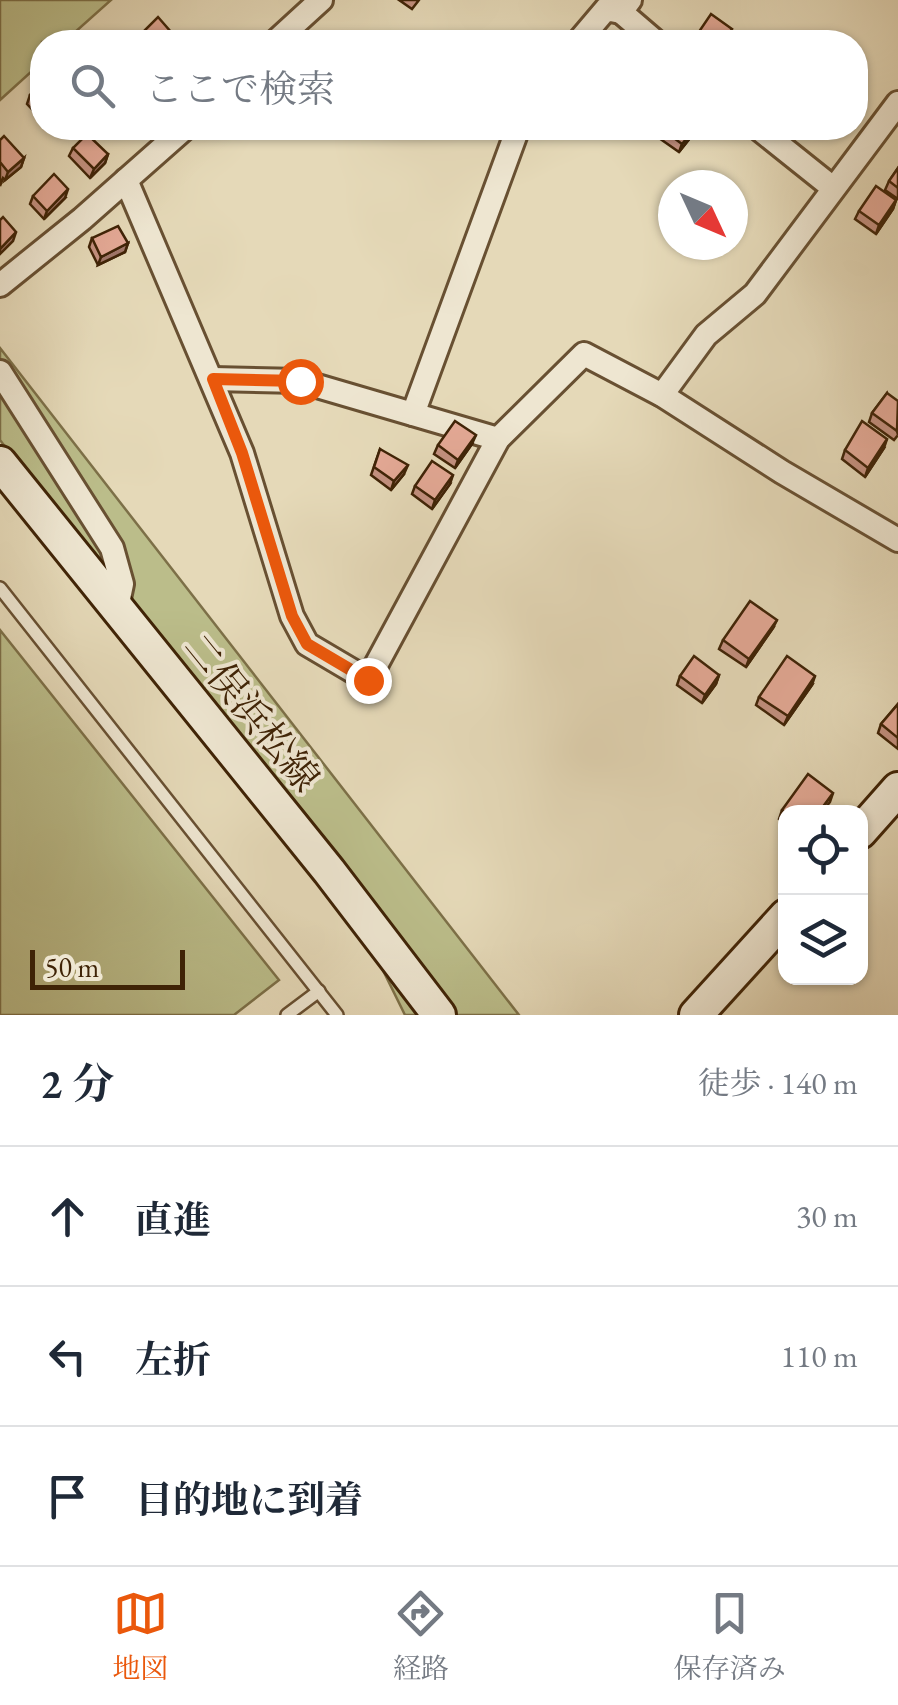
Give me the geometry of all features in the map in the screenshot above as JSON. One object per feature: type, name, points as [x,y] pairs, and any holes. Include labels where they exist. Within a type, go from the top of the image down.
[{"type":"main road","name":"二俣浜松線","points":[[0,463],[329,871],[439,1015]]},
{"type":"main road","points":[[868,823],[898,789]]},
{"type":"main road","points":[[696,1015],[778,925]]},
{"type":"street","points":[[288,30],[320,0]]},
{"type":"street","points":[[588,30],[606,9],[625,6],[646,30]]},
{"type":"street","points":[[662,395],[706,335],[755,294],[898,103]]},
{"type":"street","points":[[0,284],[171,140]]},
{"type":"street","points":[[412,414],[514,140]]},
{"type":"street","points":[[773,140],[833,188]]},
{"type":"street","points":[[126,180],[242,453],[292,616],[307,644],[368,680],[498,439],[584,354],[662,395],[898,540]]},
{"type":"street","points":[[0,372],[112,548],[122,584],[117,608]]},
{"type":"street","points":[[213,379],[300,381],[498,439]]},
{"type":"lane","points":[[0,588],[336,1015]]},
{"type":"lane","points":[[287,1015],[319,991]]},
{"type":"green space","points":[[0,0],[111,0],[77,30],[30,30],[30,73],[0,100]]},
{"type":"green space","points":[[0,348],[519,1015],[405,1015],[307,816],[94,565],[0,440]]},
{"type":"green space","points":[[0,630],[279,980],[234,1015],[0,1015]]},
{"type":"building","points":[[711,14],[732,29],[731,30],[700,30]]},
{"type":"building","points":[[158,17],[169,30],[145,30]]},
{"type":"building","points":[[4,136],[24,158],[8,172],[0,162],[0,140]]},
{"type":"building","points":[[81,140],[93,140],[108,154],[94,169],[73,148]]},
{"type":"building","points":[[898,168],[898,188],[889,181]]},
{"type":"building","points":[[54,174],[68,189],[47,211],[33,196]]},
{"type":"building","points":[[876,186],[896,200],[879,225],[859,211]]},
{"type":"building","points":[[3,217],[16,232],[0,249],[0,220]]},
{"type":"building","points":[[118,226],[128,243],[101,257],[92,238]]},
{"type":"building","points":[[887,393],[898,401],[897,431],[872,413]]},
{"type":"building","points":[[455,421],[476,435],[458,460],[438,445]]},
{"type":"building","points":[[862,421],[887,439],[868,468],[845,450]]},
{"type":"building","points":[[380,449],[408,465],[394,481],[374,467]]},
{"type":"building","points":[[432,461],[453,475],[435,500],[415,486]]},
{"type":"building","points":[[750,601],[777,620],[749,659],[723,640]]},
{"type":"building","points":[[694,656],[719,675],[705,695],[680,676]]},
{"type":"building","points":[[787,656],[815,676],[788,716],[759,697]]},
{"type":"building","points":[[898,704],[898,738],[881,724]]},
{"type":"building","points":[[808,774],[833,793],[824,805],[786,805]]},
{"type":"route","points":[[300,381],[213,379],[242,453],[292,616],[307,644],[368,680]]}]
